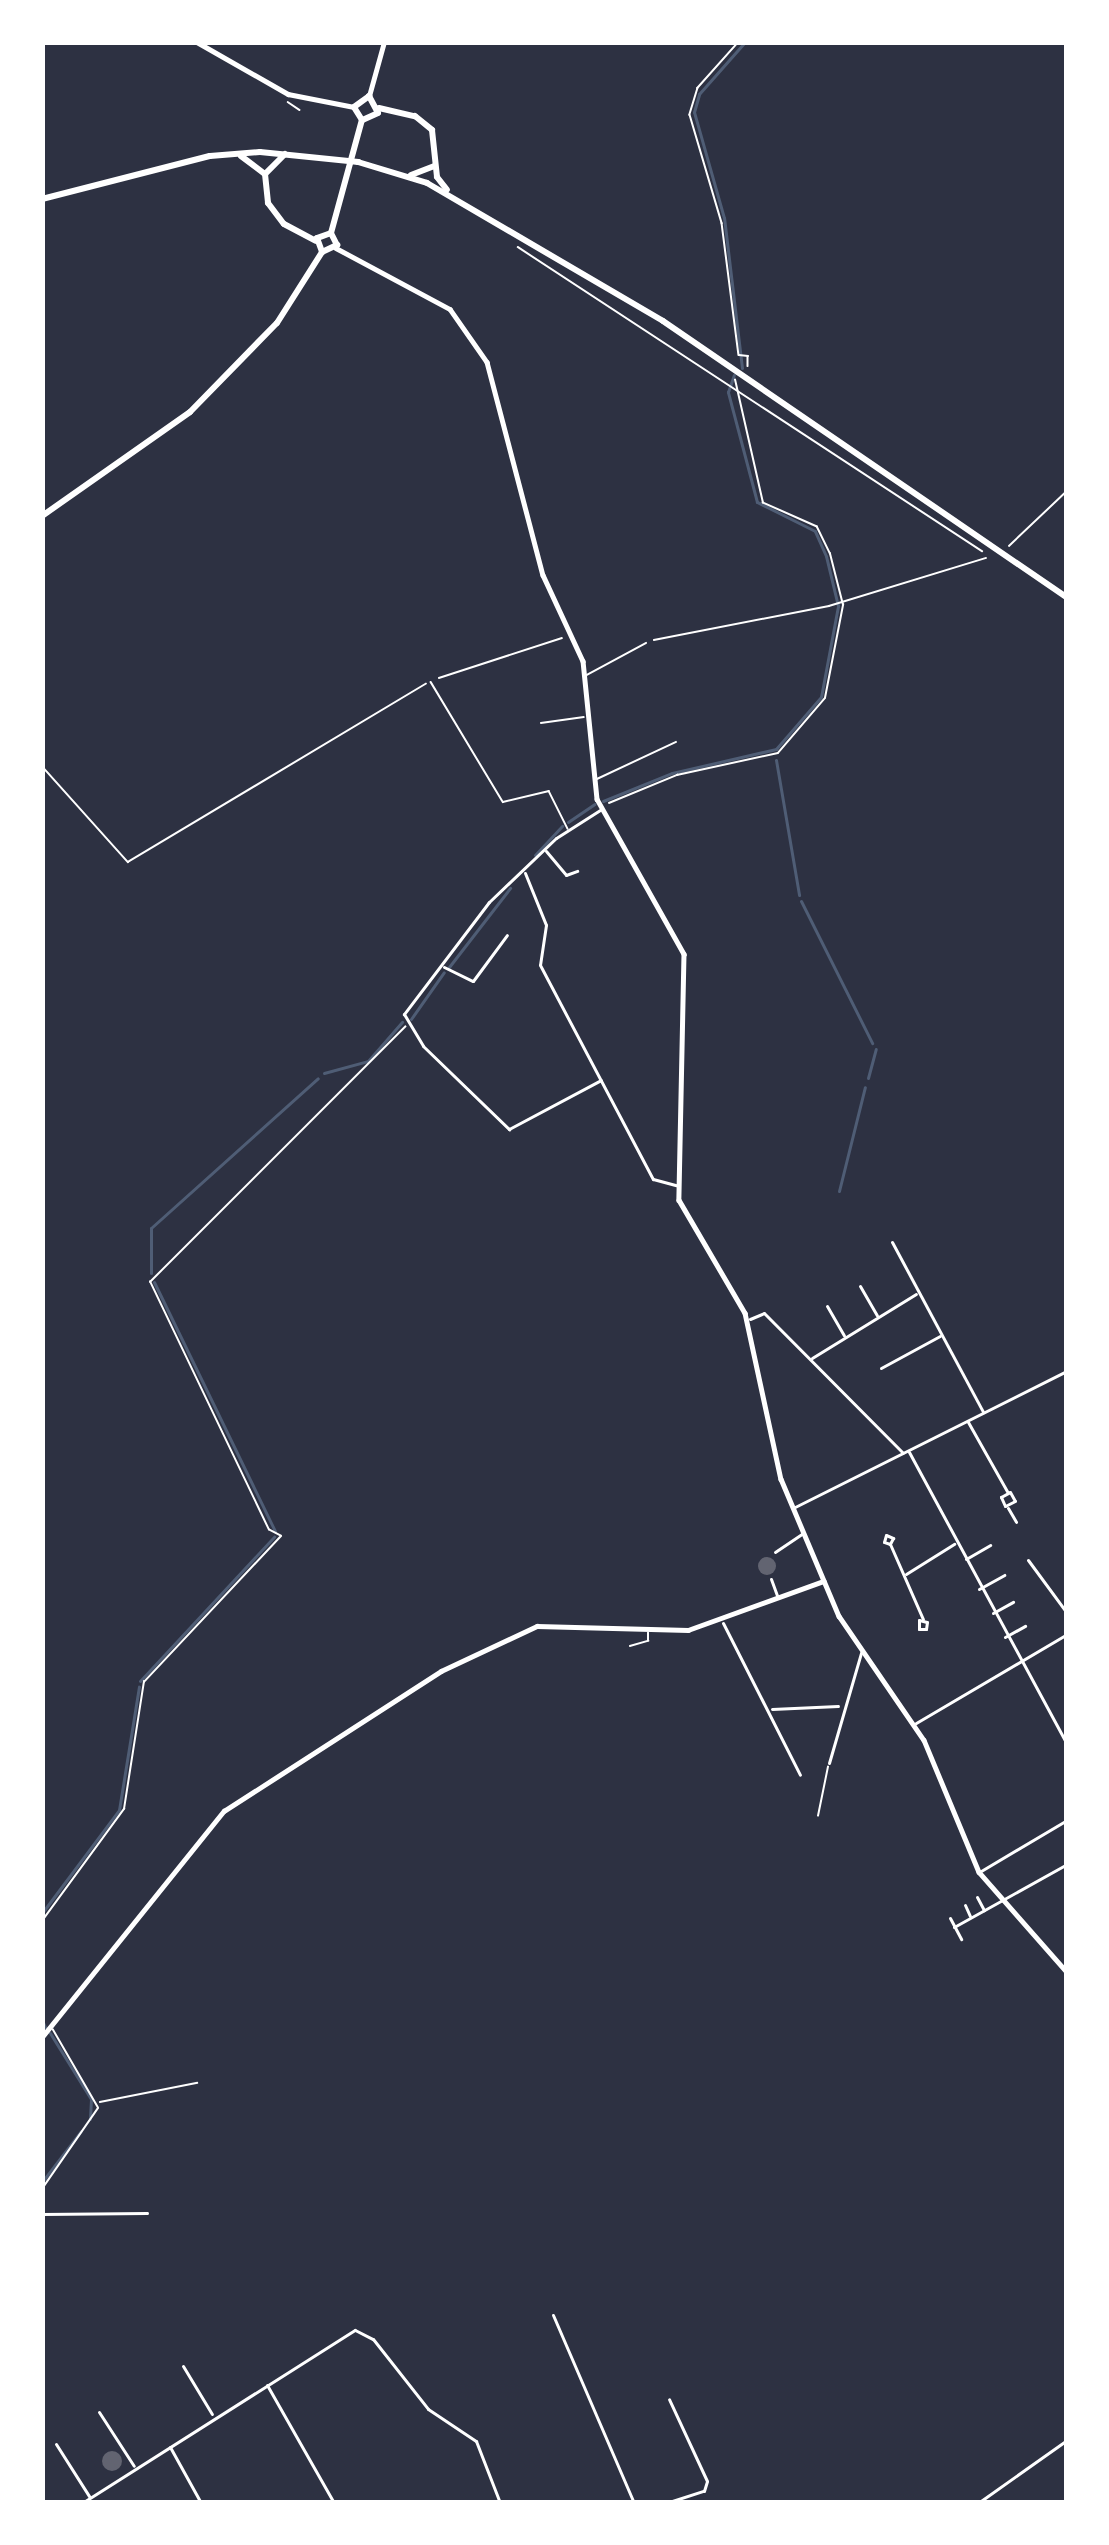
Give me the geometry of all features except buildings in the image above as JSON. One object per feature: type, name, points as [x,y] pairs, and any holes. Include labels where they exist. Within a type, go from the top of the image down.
[{"type":"main road","points":[[362,120],[354,107],[369,96],[379,108],[427,124],[437,140],[434,166],[450,193]]},
{"type":"main road","points":[[42,516],[190,412],[277,323],[322,252],[336,248],[331,233],[362,120],[379,108]]},
{"type":"main road","points":[[266,174],[291,153]]},
{"type":"main road","points":[[42,199],[229,154],[291,153],[358,162],[450,193],[663,321],[1067,598]]},
{"type":"main road","points":[[229,154],[253,159],[266,174],[277,218],[316,241],[322,252]]},
{"type":"main road","points":[[403,175],[434,166]]},
{"type":"main road","points":[[316,241],[331,233]]},
{"type":"street","points":[[197,42],[288,94],[354,107]]},
{"type":"street","points":[[369,96],[384,42]]},
{"type":"street","points":[[336,248],[450,309],[492,375],[559,608],[586,675],[593,715],[593,781],[602,808],[684,954],[688,1034],[676,1185],[690,1227],[747,1321],[792,1508],[824,1581],[861,1652],[914,1724],[979,1872],[1067,1972]]},
{"type":"street","points":[[601,1080],[509,1129],[407,1024],[405,1010],[489,902],[568,829],[602,808]]},
{"type":"street","points":[[545,850],[566,875],[578,871]]},
{"type":"street","points":[[525,872],[546,925],[540,965],[653,1179],[676,1185]]},
{"type":"street","points":[[442,966],[473,981],[507,934]]},
{"type":"street","points":[[892,1242],[984,1414]]},
{"type":"street","points":[[860,1286],[878,1317]]},
{"type":"street","points":[[810,1359],[918,1292]]},
{"type":"street","points":[[827,1306],[844,1337]]},
{"type":"street","points":[[747,1321],[764,1313],[906,1453],[1017,1663],[1067,1744]]},
{"type":"street","points":[[881,1368],[941,1335]]},
{"type":"street","points":[[792,1508],[1067,1371]]},
{"type":"street","points":[[968,1422],[1015,1501],[1007,1506],[1016,1522]]},
{"type":"street","points":[[775,1552],[805,1532]]},
{"type":"street","points":[[890,1544],[923,1619]]},
{"type":"street","points":[[904,1575],[954,1544]]},
{"type":"street","points":[[964,1560],[990,1545]]},
{"type":"street","points":[[1028,1561],[1067,1613]]},
{"type":"street","points":[[978,1589],[1004,1575]]},
{"type":"street","points":[[771,1579],[778,1599]]},
{"type":"street","points":[[42,2037],[206,1829],[265,1783],[508,1636],[567,1622],[648,1629],[723,1623],[824,1581]]},
{"type":"street","points":[[991,1614],[1013,1602]]},
{"type":"street","points":[[723,1623],[772,1708],[800,1774]]},
{"type":"street","points":[[1004,1638],[1025,1626]]},
{"type":"street","points":[[914,1724],[1067,1634]]},
{"type":"street","points":[[829,1763],[839,1707],[861,1652]]},
{"type":"street","points":[[772,1708],[839,1707]]},
{"type":"street","points":[[979,1872],[1067,1820]]},
{"type":"street","points":[[954,1927],[1067,1864]]},
{"type":"street","points":[[977,1897],[985,1912]]},
{"type":"street","points":[[965,1905],[971,1918]]},
{"type":"street","points":[[950,1918],[961,1939]]},
{"type":"street","points":[[42,2214],[147,2213]]},
{"type":"street","points":[[1065,2269],[1067,2280]]},
{"type":"street","points":[[553,2315],[634,2503]]},
{"type":"street","points":[[82,2503],[265,2382],[344,2334],[364,2331],[416,2397],[476,2441],[500,2503]]},
{"type":"street","points":[[183,2366],[213,2415]]},
{"type":"street","points":[[265,2382],[334,2503]]},
{"type":"street","points":[[667,2503],[704,2492],[707,2481],[669,2399]]},
{"type":"street","points":[[99,2412],[135,2468]]},
{"type":"street","points":[[978,2503],[1067,2440]]},
{"type":"street","points":[[56,2444],[90,2497]]},
{"type":"street","points":[[170,2445],[201,2503]]},
{"type":"lane","points":[[586,675],[646,643]]},
{"type":"lane","points":[[430,682],[503,802],[549,791],[568,829]]},
{"type":"lane","points":[[542,723],[593,715]]},
{"type":"lane","points":[[593,781],[676,742]]},
{"type":"lane","points":[[630,1646],[648,1641],[648,1629]]},
{"type":"lane","points":[[818,1816],[829,1763]]},
{"type":"lane","points":[[42,2189],[93,2123],[97,2103],[51,2026]]},
{"type":"path","points":[[739,42],[698,88],[690,115],[722,223],[745,370]]},
{"type":"path","points":[[506,238],[735,382],[982,550]]},
{"type":"path","points":[[602,808],[677,775],[778,753],[825,698],[842,601],[822,532],[763,503],[735,382]]},
{"type":"path","points":[[1007,547],[1067,491]]},
{"type":"path","points":[[646,643],[835,604],[986,558]]},
{"type":"path","points":[[42,766],[128,862],[430,682],[573,635]]},
{"type":"path","points":[[42,1921],[124,1809],[144,1682],[281,1536],[269,1530],[150,1282],[407,1024]]},
{"type":"path","points":[[97,2103],[197,2083]]},
{"type":"waterway","points":[[742,368],[724,218],[694,112],[699,94],[745,42]]},
{"type":"waterway","points":[[603,801],[672,773],[776,749],[821,697],[838,606],[826,556],[815,531],[757,502],[728,392],[734,375]]},
{"type":"waterway","points":[[776,760],[799,895]]},
{"type":"waterway","points":[[568,822],[595,804]]},
{"type":"waterway","points":[[535,855],[562,826]]},
{"type":"waterway","points":[[449,967],[510,888]]},
{"type":"waterway","points":[[801,901],[872,1043]]},
{"type":"waterway","points":[[411,1019],[444,972]]},
{"type":"waterway","points":[[324,1073],[368,1061],[402,1022]]},
{"type":"waterway","points":[[868,1078],[876,1049]]},
{"type":"waterway","points":[[151,1273],[151,1228],[318,1078]]},
{"type":"waterway","points":[[839,1191],[865,1087]]},
{"type":"waterway","points":[[154,1282],[275,1531]]},
{"type":"waterway","points":[[140,1681],[274,1537]]},
{"type":"waterway","points":[[42,1913],[119,1810],[139,1687]]},
{"type":"waterway","points":[[42,2020],[45,2027]]},
{"type":"waterway","points":[[50,2033],[91,2099],[90,2119]]},
{"type":"waterway","points":[[42,2182],[81,2131]]}]
